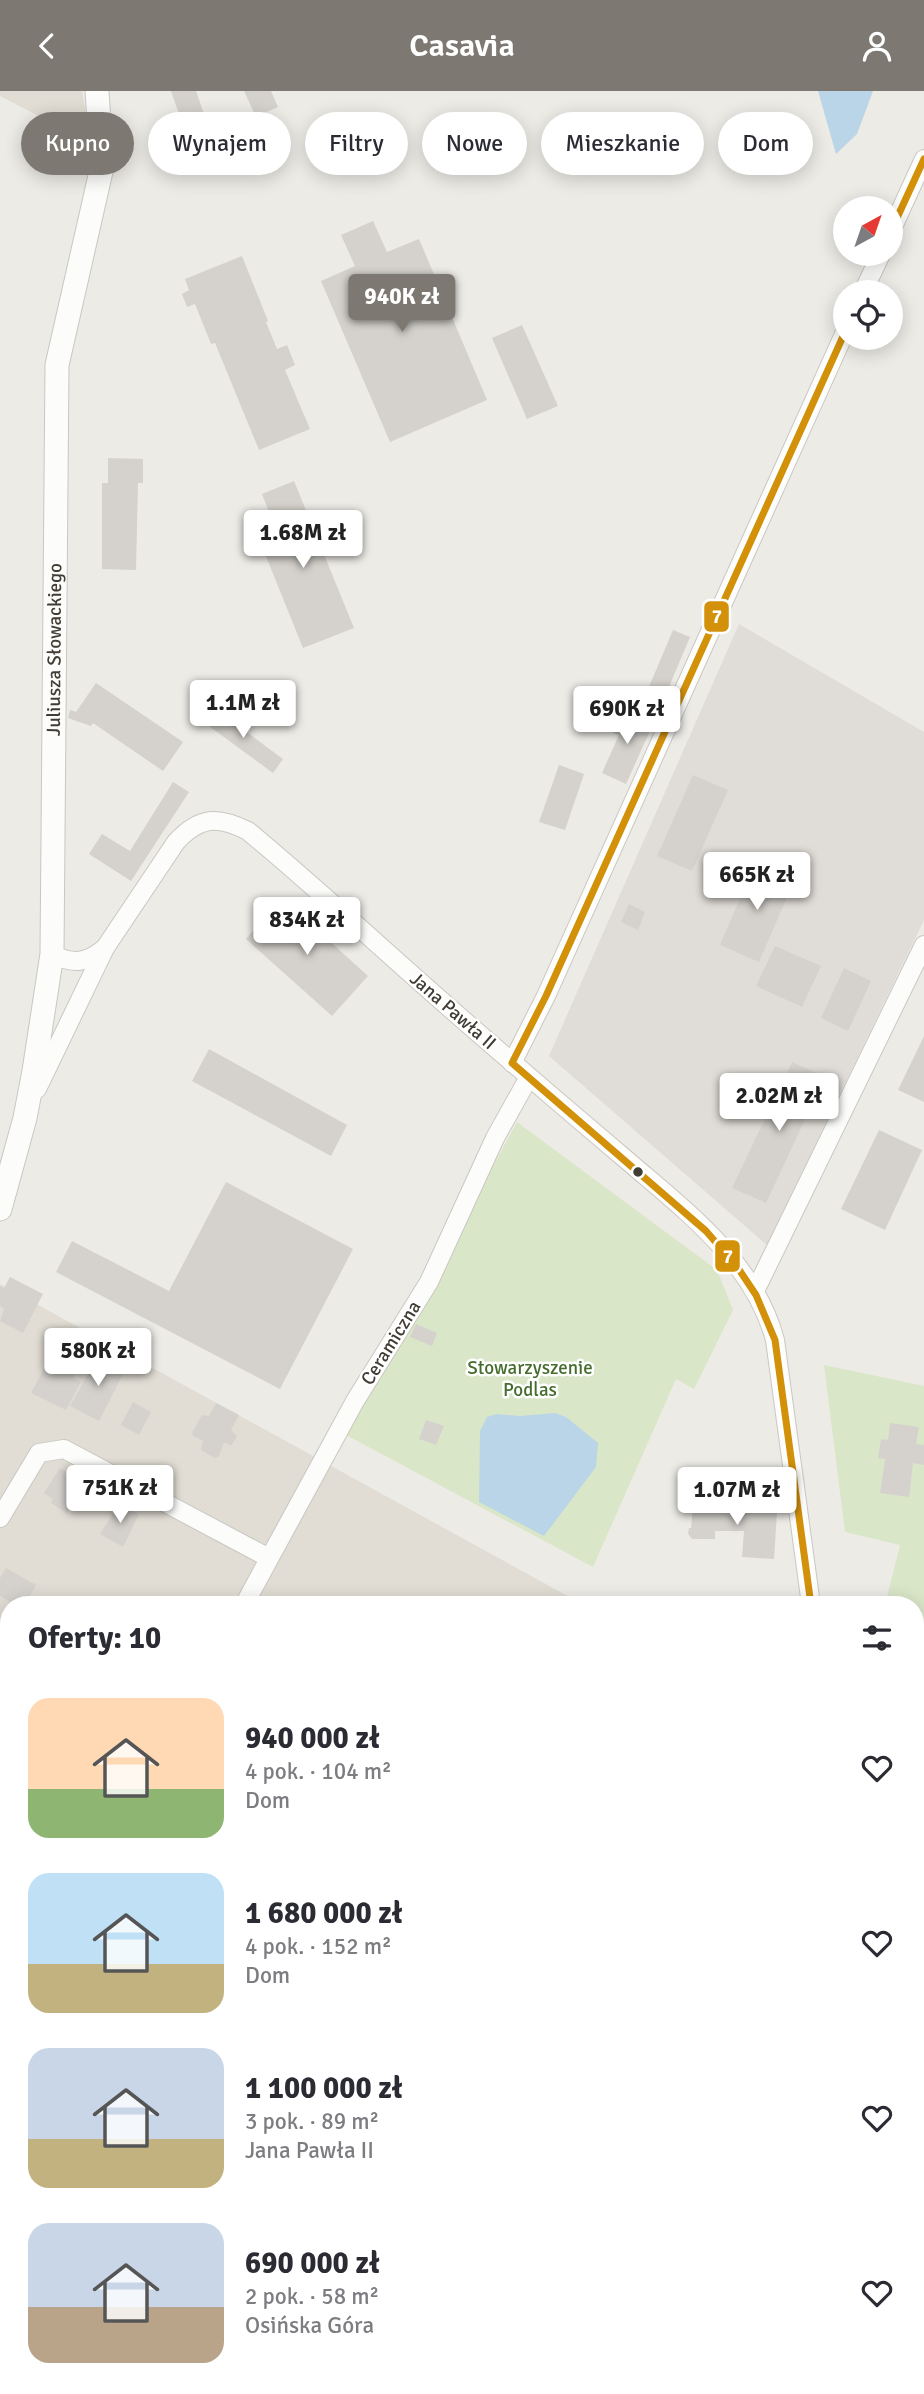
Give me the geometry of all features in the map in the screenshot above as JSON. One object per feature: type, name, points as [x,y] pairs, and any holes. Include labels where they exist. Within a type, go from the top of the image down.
[{"type":"street","name":"Juliusza Słowackiego","points":[[0,1209],[25,1118],[52,954],[57,365],[102,167],[97,91]]},
{"type":"street","points":[[903,205],[924,159]]},
{"type":"street","points":[[512,1063],[546,996],[837,350]]},
{"type":"street","name":"Jana Pawła II","points":[[25,1118],[51,1056],[105,949],[156,870],[187,831],[206,821],[234,824],[248,831],[706,1231],[730,1257],[755,1291],[771,1324],[775,1340],[810,1596]]},
{"type":"street","points":[[755,1291],[924,945]]},
{"type":"street","points":[[52,954],[79,963],[94,958],[105,949]]},
{"type":"street","name":"Ceramiczna","points":[[249,1596],[355,1401],[429,1282],[495,1138],[529,1077]]},
{"type":"street","points":[[0,1518],[39,1453],[64,1449],[269,1558]]},
{"type":"shaded area","points":[[0,91],[82,91],[86,112],[31,112],[0,96]]},
{"type":"shaded area","points":[[739,624],[924,732],[924,920],[767,1245],[549,1056]]},
{"type":"shaded area","points":[[0,1284],[568,1596],[0,1596]]},
{"type":"green space","name":"Stowarzyszenie Podlas","points":[[517,1122],[717,1270],[733,1310],[694,1389],[676,1379],[593,1567],[346,1435]]},
{"type":"green space","points":[[824,1365],[924,1386],[924,1596],[887,1596],[900,1545],[845,1532]]},
{"type":"water","points":[[818,91],[873,91],[857,134],[836,154]]},
{"type":"water","points":[[555,1413],[566,1417],[598,1443],[596,1467],[544,1536],[479,1502],[480,1431],[487,1417],[497,1414],[520,1416]]},
{"type":"building","points":[[171,91],[196,91],[203,112],[178,112]]},
{"type":"building","points":[[244,91],[271,91],[278,107],[267,112],[254,112]]},
{"type":"building","points":[[373,221],[387,252],[419,239],[487,400],[390,442],[321,281],[355,266],[341,235]]},
{"type":"building","points":[[242,256],[277,349],[287,345],[295,365],[285,370],[310,429],[259,450],[215,343],[211,344],[195,304],[187,307],[182,294],[189,290],[185,279]]},
{"type":"building","points":[[522,325],[558,406],[527,419],[492,338]]},
{"type":"building","points":[[108,458],[143,459],[143,483],[138,483],[136,570],[102,569],[102,483],[108,483]]},
{"type":"building","points":[[294,481],[354,628],[303,648],[261,544],[279,537],[262,494]]},
{"type":"building","points":[[673,630],[690,637],[663,701],[646,694]]},
{"type":"building","points":[[96,683],[183,742],[163,771],[93,723],[91,726],[68,718],[70,710],[76,712]]},
{"type":"building","points":[[213,707],[283,759],[273,773],[202,721]]},
{"type":"building","points":[[623,710],[653,724],[626,784],[602,773],[619,735],[613,733]]},
{"type":"building","points":[[559,765],[584,774],[565,830],[539,822]]},
{"type":"building","points":[[693,775],[728,790],[692,871],[657,856]]},
{"type":"building","points":[[173,782],[189,792],[131,881],[89,854],[102,834],[130,851]]},
{"type":"building","points":[[756,861],[795,879],[759,962],[720,945]]},
{"type":"building","points":[[282,898],[368,976],[332,1016],[246,939]]},
{"type":"building","points":[[629,904],[645,912],[638,930],[621,922]]},
{"type":"building","points":[[775,946],[821,966],[802,1007],[756,986]]},
{"type":"building","points":[[844,968],[871,981],[848,1031],[821,1018]]},
{"type":"building","points":[[924,1036],[924,1102],[898,1090]]},
{"type":"building","points":[[209,1049],[347,1125],[331,1156],[192,1081]]},
{"type":"building","points":[[792,1062],[825,1077],[766,1203],[732,1188]]},
{"type":"building","points":[[879,1130],[922,1150],[885,1230],[841,1209]]},
{"type":"building","points":[[226,1182],[353,1249],[280,1389],[56,1272],[72,1241],[169,1291]]},
{"type":"building","points":[[10,1277],[43,1294],[23,1333],[0,1321],[4,1309],[0,1306],[0,1286],[4,1288]]},
{"type":"building","points":[[416,1324],[437,1333],[432,1346],[410,1337]]},
{"type":"building","points":[[61,1337],[87,1352],[73,1378],[81,1382],[66,1410],[31,1393]]},
{"type":"building","points":[[99,1354],[126,1368],[99,1421],[70,1406]]},
{"type":"building","points":[[133,1402],[151,1412],[139,1435],[121,1425]]},
{"type":"building","points":[[216,1403],[239,1415],[231,1430],[237,1436],[231,1446],[224,1442],[219,1456],[215,1458],[201,1450],[203,1441],[192,1433],[202,1415],[209,1416]]},
{"type":"building","points":[[426,1420],[444,1426],[436,1445],[419,1439]]},
{"type":"building","points":[[890,1423],[919,1427],[916,1444],[924,1445],[924,1465],[913,1463],[909,1497],[880,1493],[885,1459],[878,1458],[881,1439],[888,1440]]},
{"type":"building","points":[[60,1468],[70,1474],[71,1470],[80,1474],[76,1480],[84,1485],[67,1513],[51,1503],[53,1499],[44,1493]]},
{"type":"building","points":[[706,1497],[715,1498],[715,1504],[757,1506],[756,1510],[777,1512],[774,1559],[742,1557],[744,1531],[715,1531],[715,1539],[692,1539],[688,1534],[693,1508],[705,1509]]},
{"type":"building","points":[[120,1503],[139,1514],[123,1547],[100,1534]]},
{"type":"building","points":[[6,1568],[36,1585],[30,1596],[0,1596],[0,1578]]},
{"type":"transit line","name":"7","points":[[903,205],[924,159]]},
{"type":"transit line","name":"7","points":[[810,1596],[775,1340],[756,1295],[738,1268],[706,1231],[512,1063],[546,996],[837,350]]}]
